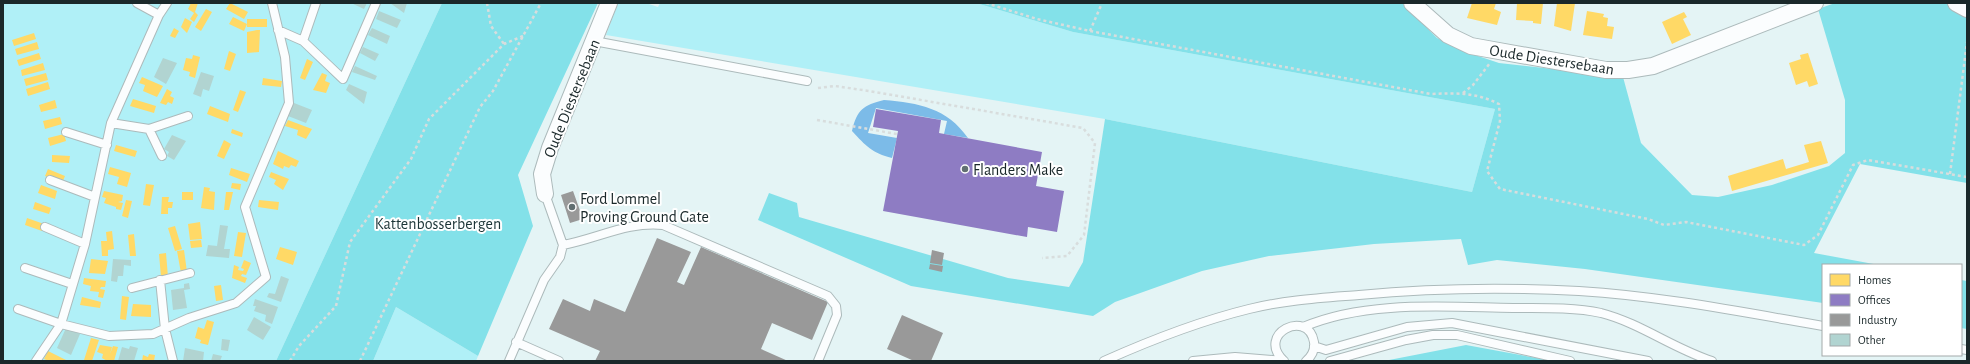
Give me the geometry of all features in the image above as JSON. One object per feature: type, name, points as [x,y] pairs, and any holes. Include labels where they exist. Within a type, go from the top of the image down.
[{"type":"street","name":"Oude Diestersebaan","points":[[546,194],[542,174],[550,148],[609,3]]},
{"type":"street","name":"Oude Diestersebaan","points":[[1412,3],[1448,35],[1471,46],[1606,70],[1628,70],[1653,66],[1815,3]]},
{"type":"street","points":[[1956,3],[1967,9]]},
{"type":"lane","points":[[137,3],[159,15]]},
{"type":"lane","points":[[36,361],[61,324],[72,284],[86,244],[111,123],[159,15],[167,3]]},
{"type":"lane","points":[[18,309],[61,324],[109,336],[153,334],[189,318],[236,303],[266,277],[245,207],[289,103],[285,57],[272,3]]},
{"type":"lane","points":[[302,41],[316,3]]},
{"type":"lane","points":[[278,30],[302,41],[343,78],[376,3]]},
{"type":"lane","points":[[594,41],[807,81]]},
{"type":"lane","points":[[111,123],[149,129],[188,116]]},
{"type":"lane","points":[[149,129],[162,156]]},
{"type":"lane","points":[[66,132],[106,145]]},
{"type":"lane","points":[[50,180],[95,197]]},
{"type":"lane","points":[[509,361],[544,280],[560,257],[563,245],[546,194]]},
{"type":"lane","points":[[563,245],[643,224],[663,225],[828,296],[836,306],[837,315],[818,361]]},
{"type":"lane","points":[[46,227],[86,244]]},
{"type":"lane","points":[[25,268],[72,284]]},
{"type":"lane","points":[[132,288],[190,273]]},
{"type":"lane","points":[[160,280],[166,329],[173,361]]},
{"type":"lane","points":[[1104,361],[1142,344],[1249,309],[1294,301],[1450,288],[1580,292],[1638,297],[1822,326]]},
{"type":"lane","points":[[1284,361],[1276,351],[1277,338],[1284,329],[1290,326],[1303,327],[1318,321],[1341,315],[1398,307],[1558,309],[1600,313],[1629,323],[1712,361]]},
{"type":"lane","points":[[1314,346],[1326,350],[1407,327],[1452,323],[1648,361]]},
{"type":"lane","points":[[1303,327],[1312,335],[1314,346],[1313,353],[1306,361]]},
{"type":"lane","points":[[1330,361],[1406,340],[1433,335],[1457,335],[1570,361]]},
{"type":"lane","points":[[516,342],[559,361]]},
{"type":"lane","points":[[1193,361],[1235,357],[1284,361]]},
{"type":"lane","points":[[1205,359],[1214,361]]},
{"type":"path","points":[[487,3],[491,26],[504,44]]},
{"type":"path","points":[[360,361],[480,107],[493,91],[541,3]]},
{"type":"path","points":[[986,3],[1037,19],[1090,31],[1431,94],[1463,92],[1499,104],[1500,121],[1487,171],[1500,189],[1648,219],[1664,225],[1686,222],[1804,245],[1818,235],[1853,166],[1868,160],[1967,177]]},
{"type":"path","points":[[1090,31],[1102,3]]},
{"type":"path","points":[[290,361],[299,346],[336,306],[350,242],[411,158],[428,119],[504,44],[523,36]]},
{"type":"path","points":[[1950,174],[1967,42]]},
{"type":"path","points":[[1463,92],[1473,85],[1499,52]]},
{"type":"path","points":[[818,88],[835,86],[1083,128],[1095,143],[1084,235],[1067,256],[1042,258]]},
{"type":"path","points":[[817,120],[897,134]]},
{"type":"shaded area","points":[[3,3],[442,3],[276,361],[3,361]]},
{"type":"shaded area","points":[[618,3],[646,3],[658,7],[660,3],[976,3],[1073,32],[1495,109],[1472,192],[1105,119],[606,35]]},
{"type":"shaded area","points":[[884,100],[920,105],[931,109],[951,120],[968,138],[944,134],[947,121],[876,108],[868,133],[897,138],[892,158],[879,154],[866,145],[852,131],[856,118],[866,106]]},
{"type":"shaded area","points":[[396,307],[478,356],[476,361],[373,361]]},
{"type":"green space","name":"Kattenbosserbergen","points":[[442,3],[598,3],[518,175],[533,226],[478,356],[396,307],[373,361],[276,361]]},
{"type":"green space","points":[[976,3],[1402,3],[1437,38],[1466,52],[1499,63],[1623,77],[1641,143],[1692,195],[1718,197],[1772,185],[1829,166],[1845,153],[1845,100],[1818,9],[1835,3],[1967,3],[1967,183],[1860,164],[1814,253],[1874,264],[1822,264],[1822,303],[1585,269],[1497,260],[1468,265],[1461,239],[1374,244],[1269,256],[1202,271],[1115,302],[1093,316],[911,286],[758,220],[769,193],[797,203],[799,217],[1008,278],[1069,287],[1083,262],[1105,119],[1472,192],[1495,109],[1073,32]]},
{"type":"green space","points":[[1962,280],[1967,281],[1967,329],[1962,328]]},
{"type":"green space","points":[[1466,345],[1553,361],[1384,361]]},
{"type":"building: Homes","points":[[191,3],[198,3],[195,12],[198,15],[194,22],[190,19],[194,13],[188,9]]},
{"type":"building: Homes","points":[[230,3],[248,12],[244,19],[226,9]]},
{"type":"building: Homes","points":[[1472,3],[1496,3],[1494,9],[1501,12],[1497,25],[1467,18]]},
{"type":"building: Homes","points":[[1517,3],[1543,3],[1541,24],[1533,23],[1533,21],[1516,20]]},
{"type":"building: Homes","points":[[1557,3],[1575,3],[1571,31],[1554,26]]},
{"type":"building: Homes","points":[[206,9],[212,12],[201,31],[195,27]]},
{"type":"building: Homes","points":[[1587,11],[1604,14],[1603,17],[1608,18],[1607,26],[1614,27],[1612,39],[1583,35]]},
{"type":"building: Homes","points":[[1684,12],[1687,17],[1683,19],[1691,35],[1672,44],[1662,22]]},
{"type":"building: Homes","points":[[233,17],[247,24],[244,31],[229,24]]},
{"type":"building: Homes","points":[[185,18],[192,22],[187,33],[181,27]]},
{"type":"building: Homes","points":[[247,19],[267,19],[267,27],[247,27]]},
{"type":"building: Homes","points":[[174,28],[179,31],[175,38],[170,36]]},
{"type":"building: Homes","points":[[260,30],[259,52],[247,53],[247,32]]},
{"type":"building: Homes","points":[[34,33],[36,39],[14,46],[12,40]]},
{"type":"building: Homes","points":[[37,42],[39,49],[17,55],[15,49]]},
{"type":"building: Homes","points":[[229,51],[236,54],[230,71],[224,69]]},
{"type":"building: Homes","points":[[39,53],[41,59],[19,66],[17,60]]},
{"type":"building: Homes","points":[[1808,53],[1818,84],[1809,87],[1807,81],[1796,85],[1789,63],[1801,59],[1800,55]]},
{"type":"building: Homes","points":[[193,55],[200,57],[195,78],[189,76],[190,72],[183,70],[186,58],[192,59]]},
{"type":"building: Homes","points":[[307,59],[313,62],[305,80],[300,78]]},
{"type":"building: Homes","points":[[43,63],[45,70],[22,76],[21,70]]},
{"type":"building: Homes","points":[[46,73],[48,80],[26,86],[24,79]]},
{"type":"building: Homes","points":[[322,73],[327,75],[325,81],[330,83],[326,93],[313,90]]},
{"type":"building: Homes","points":[[142,77],[163,86],[157,97],[143,91],[145,85],[139,83]]},
{"type":"building: Homes","points":[[263,78],[282,81],[281,87],[262,85]]},
{"type":"building: Homes","points":[[48,82],[50,89],[28,96],[26,89]]},
{"type":"building: Homes","points":[[167,89],[172,92],[170,96],[174,98],[172,104],[168,102],[166,105],[160,103]]},
{"type":"building: Homes","points":[[240,90],[246,92],[238,112],[233,110]]},
{"type":"building: Homes","points":[[133,99],[156,106],[154,113],[130,106]]},
{"type":"building: Homes","points":[[55,100],[57,108],[41,112],[39,105]]},
{"type":"building: Homes","points":[[210,106],[230,114],[228,122],[207,114]]},
{"type":"building: Homes","points":[[60,117],[62,124],[45,129],[43,121]]},
{"type":"building: Homes","points":[[288,120],[312,129],[306,139],[297,135],[298,130],[285,126]]},
{"type":"building: Homes","points":[[232,129],[243,133],[242,137],[231,133]]},
{"type":"building: Homes","points":[[64,134],[66,141],[50,146],[48,138]]},
{"type":"building: Homes","points":[[224,140],[231,144],[224,159],[217,156]]},
{"type":"building: Homes","points":[[1821,141],[1828,163],[1732,191],[1728,176],[1783,159],[1786,169],[1809,162],[1804,145]]},
{"type":"building: Homes","points":[[116,145],[137,151],[135,157],[114,151]]},
{"type":"building: Homes","points":[[278,151],[299,161],[296,167],[291,165],[289,168],[284,166],[283,169],[273,164]]},
{"type":"building: Homes","points":[[52,155],[70,156],[69,163],[52,162]]},
{"type":"building: Homes","points":[[110,167],[131,173],[127,187],[117,184],[119,177],[108,174]]},
{"type":"building: Homes","points":[[231,168],[250,174],[247,182],[229,175]]},
{"type":"building: Homes","points":[[48,169],[65,176],[62,183],[45,176]]},
{"type":"building: Homes","points":[[271,172],[289,179],[283,190],[274,184],[276,180],[269,177]]},
{"type":"building: Homes","points":[[232,183],[241,184],[240,190],[231,188]]},
{"type":"building: Homes","points":[[146,184],[154,185],[150,206],[143,205]]},
{"type":"building: Homes","points":[[41,185],[57,191],[55,199],[38,193]]},
{"type":"building: Homes","points":[[204,187],[210,188],[209,191],[215,192],[214,210],[201,208]]},
{"type":"building: Homes","points":[[104,191],[123,195],[122,201],[118,202],[123,203],[121,210],[104,203],[106,198],[102,197]]},
{"type":"building: Homes","points":[[182,192],[193,192],[193,200],[182,200]]},
{"type":"building: Homes","points":[[226,192],[233,192],[229,210],[224,210]]},
{"type":"building: Homes","points":[[162,197],[169,197],[168,202],[173,202],[172,208],[168,208],[168,214],[161,214]]},
{"type":"building: Homes","points":[[126,200],[132,201],[128,218],[122,216]]},
{"type":"building: Homes","points":[[259,200],[279,202],[278,210],[258,207]]},
{"type":"building: Homes","points":[[35,202],[51,208],[49,214],[33,209]]},
{"type":"building: Homes","points":[[27,218],[44,224],[42,231],[25,225]]},
{"type":"building: Homes","points":[[200,222],[202,239],[190,240],[188,224]]},
{"type":"building: Homes","points":[[175,226],[182,249],[175,251],[168,228]]},
{"type":"building: Homes","points":[[112,231],[114,249],[108,250],[108,256],[102,256],[101,241],[107,241],[106,232]]},
{"type":"building: Homes","points":[[238,232],[246,233],[242,257],[234,256]]},
{"type":"building: Homes","points":[[134,234],[136,256],[130,256],[128,235]]},
{"type":"building: Homes","points":[[201,240],[202,247],[191,248],[190,241]]},
{"type":"building: Homes","points":[[280,247],[297,252],[293,265],[276,259]]},
{"type":"building: Homes","points":[[184,250],[187,272],[181,273],[177,251]]},
{"type":"building: Homes","points":[[166,253],[168,277],[161,277],[159,254]]},
{"type":"building: Homes","points":[[91,259],[108,261],[105,274],[89,273]]},
{"type":"building: Homes","points":[[244,260],[251,263],[246,275],[242,274],[241,276],[247,278],[245,283],[232,278],[234,265],[239,267],[238,270],[243,271],[244,269],[241,268]]},
{"type":"building: Homes","points":[[84,278],[106,281],[105,287],[101,287],[100,289],[105,290],[103,298],[98,297],[99,292],[90,291],[91,286],[83,284]]},
{"type":"building: Homes","points":[[221,285],[223,300],[216,301],[214,286]]},
{"type":"building: Homes","points":[[122,296],[129,297],[126,320],[120,319]]},
{"type":"building: Homes","points":[[82,297],[101,302],[100,308],[80,305]]},
{"type":"building: Homes","points":[[133,304],[151,305],[151,317],[131,316]]},
{"type":"building: Homes","points":[[207,320],[214,322],[208,345],[200,343],[201,340],[195,338],[198,327],[204,329]]},
{"type":"building: Homes","points":[[91,338],[99,340],[92,361],[87,361],[84,360]]},
{"type":"building: Homes","points":[[100,345],[112,347],[110,354],[113,346],[118,347],[114,361],[107,361],[102,358],[103,354],[97,352]]},
{"type":"building: Homes","points":[[48,351],[68,361],[49,361],[44,359]]},
{"type":"building: Homes","points":[[149,354],[155,355],[154,361],[142,361],[143,355],[148,357]]},
{"type":"building: Offices","name":"Flanders Make","points":[[876,109],[941,120],[939,133],[1042,152],[1036,186],[1064,191],[1057,232],[1028,227],[1027,237],[883,211],[898,131],[873,127]]},
{"type":"building: Industry","name":"Ford Lommel Proving Ground Gate","points":[[573,191],[583,219],[570,223],[561,195]]},
{"type":"building: Industry","points":[[657,238],[691,252],[677,282],[684,285],[701,247],[828,302],[812,340],[772,323],[761,349],[788,361],[595,361],[600,351],[549,329],[563,299],[590,311],[594,299],[625,312]]},
{"type":"building: Industry","points":[[932,250],[944,253],[942,265],[930,263]]},
{"type":"building: Industry","points":[[930,264],[943,266],[942,272],[929,269]]},
{"type":"building: Industry","points":[[902,315],[943,333],[931,361],[914,361],[887,349]]},
{"type":"building: Other","points":[[351,3],[367,3],[364,9]]},
{"type":"building: Other","points":[[390,3],[407,3],[404,13]]},
{"type":"building: Other","points":[[379,11],[401,20],[397,28],[376,19]]},
{"type":"building: Other","points":[[372,28],[390,36],[387,44],[368,35]]},
{"type":"building: Other","points":[[363,47],[379,54],[375,61],[360,53]]},
{"type":"building: Other","points":[[163,58],[177,63],[166,84],[154,77]]},
{"type":"building: Other","points":[[355,66],[377,76],[375,80],[352,72]]},
{"type":"building: Other","points":[[201,72],[214,76],[209,91],[203,89],[201,97],[193,94]]},
{"type":"building: Other","points":[[349,84],[367,92],[364,104],[346,90]]},
{"type":"building: Other","points":[[294,103],[312,110],[306,123],[288,116]]},
{"type":"building: Other","points":[[172,135],[186,141],[174,160],[167,156],[169,152],[164,149]]},
{"type":"building: Other","points":[[220,225],[228,226],[224,249],[230,249],[229,258],[206,256],[208,245],[217,246]]},
{"type":"building: Other","points":[[113,259],[131,260],[131,266],[124,265],[123,276],[118,276],[117,282],[111,281]]},
{"type":"building: Other","points":[[281,276],[289,279],[281,302],[267,297],[269,293],[275,294]]},
{"type":"building: Other","points":[[189,283],[190,289],[184,290],[187,308],[173,310],[171,290],[184,288],[184,284]]},
{"type":"building: Other","points":[[255,299],[278,307],[272,324],[265,321],[266,315],[254,311],[256,306],[253,306]]},
{"type":"building: Other","points":[[254,317],[271,327],[263,340],[247,330]]},
{"type":"building: Other","points":[[66,328],[80,334],[71,355],[57,348]]},
{"type":"building: Other","points":[[222,339],[230,340],[228,351],[221,350]]},
{"type":"building: Other","points":[[130,346],[138,348],[134,361],[118,361],[122,347],[129,349]]},
{"type":"building: Other","points":[[185,348],[204,352],[203,361],[183,361]]},
{"type":"building: Other","points":[[213,354],[222,356],[220,361],[211,361]]},
{"type":"place","name":"Flanders Make","points":[[965,169]]},
{"type":"place","name":"Ford Lommel Proving Ground Gate","points":[[572,207]]}]
